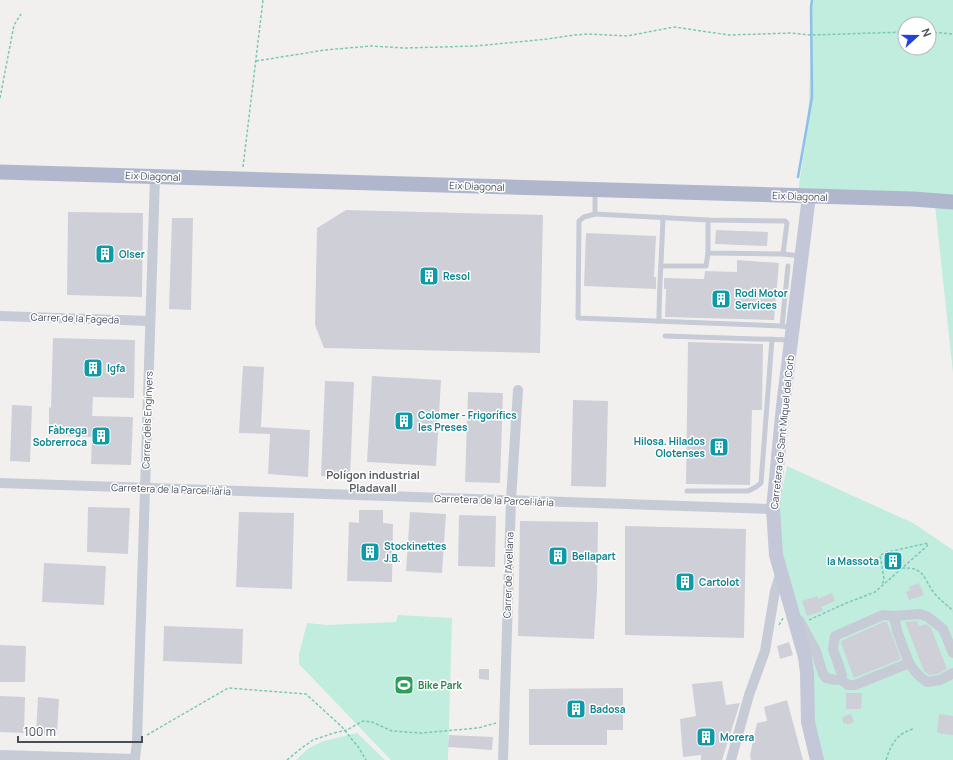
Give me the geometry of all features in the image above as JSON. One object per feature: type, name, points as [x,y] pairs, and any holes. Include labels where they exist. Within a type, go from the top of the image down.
[{"type":"main road","name":"Eix Diagonal","points":[[0,172],[809,196],[953,202]]},
{"type":"street","name":"Carrer dels Enginyers","points":[[0,755],[135,759],[155,176]]},
{"type":"street","name":"Carretera de Sant Miquel del Corb","points":[[809,196],[802,256],[789,331],[773,509],[776,555],[780,575],[805,657],[807,672],[808,722],[817,760]]},
{"type":"street","name":"Carrer de la Fageda","points":[[0,316],[150,321]]},
{"type":"street","name":"Carrer de l'Avellana","points":[[503,760],[511,500],[518,390]]},
{"type":"street","name":"Carretera de la Parcel·lària","points":[[0,483],[773,509]]},
{"type":"street","points":[[731,760],[748,695],[765,651],[775,591],[780,575]]},
{"type":"street","points":[[787,597],[816,651],[823,674],[826,678],[836,680],[840,679],[848,685],[855,685],[909,663]]},
{"type":"street","points":[[840,679],[842,675],[841,670],[833,649],[835,636],[883,615],[894,616],[920,614],[928,617],[943,629],[953,653]]},
{"type":"street","points":[[894,616],[897,631],[909,663],[913,670],[922,679],[927,682],[940,680],[953,673]]},
{"type":"lane","points":[[595,190],[595,214]]},
{"type":"lane","points":[[783,254],[787,223],[785,221],[708,220],[595,214],[584,217],[579,221],[578,318],[659,321],[789,331]]},
{"type":"lane","points":[[659,321],[663,217]]},
{"type":"lane","points":[[661,266],[707,265],[708,220]]},
{"type":"lane","points":[[708,253],[783,254],[802,256]]},
{"type":"lane","points":[[788,266],[789,331]]},
{"type":"lane","points":[[665,336],[772,339],[789,331]]},
{"type":"lane","points":[[687,491],[748,491],[756,487],[761,482],[772,339]]},
{"type":"path","points":[[242,179],[263,0]]},
{"type":"path","points":[[0,98],[14,25],[22,14]]},
{"type":"path","points":[[256,61],[325,50],[371,46],[406,48],[476,46],[581,34],[628,36],[674,27],[729,35],[791,33],[811,35],[897,32]]},
{"type":"path","points":[[937,33],[953,34]]},
{"type":"path","points":[[801,624],[844,604],[875,592],[882,586],[927,546],[928,543],[880,555],[884,579],[882,586]]},
{"type":"path","points":[[902,568],[914,568],[923,574],[935,593],[953,610]]},
{"type":"path","points":[[136,742],[228,688],[306,694],[345,731],[359,748],[366,760]]},
{"type":"path","points":[[287,760],[313,740],[345,731],[360,722],[372,722],[397,732],[421,733],[478,728],[499,723]]},
{"type":"path","points":[[886,760],[891,745],[905,732],[913,729]]},
{"type":"green space","points":[[812,0],[953,0],[953,373],[934,196],[798,191],[804,153],[809,101],[811,38],[810,12]]},
{"type":"green space","points":[[787,466],[913,523],[953,550],[953,760],[814,760],[805,668],[776,556],[781,497]]},
{"type":"green space","points":[[398,615],[452,618],[448,760],[391,760],[299,664],[299,654],[307,623],[327,625],[396,622]]},
{"type":"green space","points":[[357,733],[385,760],[296,760],[309,748],[324,741]]},
{"type":"building","name":"Resol","points":[[346,210],[543,215],[540,353],[324,348],[315,325],[317,228]]},
{"type":"building","name":"Olser","points":[[68,212],[143,213],[142,297],[67,295]]},
{"type":"building","points":[[172,218],[193,218],[191,310],[169,309]]},
{"type":"building","points":[[716,230],[768,232],[767,246],[715,244]]},
{"type":"building","points":[[586,233],[656,236],[654,277],[656,277],[656,289],[584,286]]},
{"type":"building","name":"Rodi Motor Services","points":[[737,260],[779,263],[774,320],[665,317],[666,289],[664,289],[664,278],[704,279],[705,271],[737,272]]},
{"type":"building","points":[[53,338],[135,340],[134,398],[93,397],[92,416],[133,417],[131,465],[91,464],[92,437],[49,435]]},
{"type":"building","name":"Hilosa. Hilados Olotenses","points":[[688,342],[763,344],[762,410],[752,410],[750,485],[686,484]]},
{"type":"building","points":[[243,366],[264,367],[261,427],[310,430],[308,477],[268,474],[270,434],[239,433]]},
{"type":"building","name":"Colomer - Frigorífics les Preses","points":[[372,376],[441,380],[436,466],[367,462]]},
{"type":"building","points":[[325,381],[354,382],[350,477],[321,476]]},
{"type":"building","points":[[468,392],[503,393],[500,483],[465,482]]},
{"type":"building","points":[[573,400],[608,401],[606,487],[571,486]]},
{"type":"building","points":[[12,405],[32,406],[30,462],[10,461]]},
{"type":"building","points":[[88,507],[130,508],[128,554],[87,552]]},
{"type":"building","name":"Stockinettes J.B.","points":[[359,510],[383,510],[383,523],[393,524],[392,582],[347,581],[349,522],[359,523]]},
{"type":"building","points":[[239,512],[294,513],[292,589],[236,587]]},
{"type":"building","points":[[410,512],[446,514],[442,573],[406,571]]},
{"type":"building","points":[[459,515],[496,516],[495,567],[458,566]]},
{"type":"building","points":[[520,521],[598,522],[597,591],[594,639],[518,636]]},
{"type":"building","name":"Cartolot","points":[[625,526],[746,529],[744,638],[625,635]]},
{"type":"building","name":"la Massota","points":[[901,553],[905,563],[885,569],[882,560]]},
{"type":"building","points":[[44,563],[106,566],[104,605],[42,602]]},
{"type":"building","points":[[919,583],[924,595],[909,600],[906,592],[910,590],[909,587]]},
{"type":"building","points":[[832,593],[835,601],[821,607],[823,611],[807,616],[802,601],[817,596],[818,599]]},
{"type":"building","points":[[917,621],[919,626],[926,624],[931,628],[947,669],[938,674],[929,675],[924,671],[905,622]]},
{"type":"building","points":[[883,622],[887,622],[901,659],[854,678],[841,641]]},
{"type":"building","points":[[164,626],[243,629],[242,664],[163,661]]},
{"type":"building","points":[[789,642],[793,655],[780,659],[777,646]]},
{"type":"building","points":[[0,645],[26,646],[25,682],[0,682]]},
{"type":"building","points":[[479,669],[489,669],[489,680],[479,679]]},
{"type":"building","name":"Morera","points":[[722,681],[726,705],[740,703],[722,760],[701,760],[701,755],[683,757],[680,719],[696,716],[692,684]]},
{"type":"building","name":"Badosa","points":[[623,688],[623,730],[607,730],[607,745],[529,745],[529,689]]},
{"type":"building","points":[[846,693],[862,693],[861,709],[846,709]]},
{"type":"building","points":[[0,696],[25,697],[24,733],[0,732]]},
{"type":"building","points":[[38,697],[59,699],[57,735],[36,733]]},
{"type":"building","points":[[787,700],[803,760],[751,760],[750,755],[757,723],[767,721],[764,707]]},
{"type":"building","points":[[851,714],[854,722],[847,725],[847,723],[844,724],[842,717]]},
{"type":"building","points":[[939,714],[953,716],[953,735],[937,733]]},
{"type":"building","points":[[449,735],[493,737],[492,750],[448,747]]},
{"type":"waterway","points":[[798,177],[812,97],[812,0]]},
{"type":"place","name":"Olser","points":[[105,254]]},
{"type":"place","name":"Resol","points":[[429,276]]},
{"type":"place","name":"Rodi Motor Services","points":[[721,299]]},
{"type":"place","name":"Igfa","points":[[93,368]]},
{"type":"place","name":"Colomer - Frigorífics les Preses","points":[[404,421]]},
{"type":"place","name":"Fàbrega Sobrerroca","points":[[101,436]]},
{"type":"place","name":"Hilosa. Hilados Olotenses","points":[[719,447]]},
{"type":"place","name":"Stockinettes J.B.","points":[[370,552]]},
{"type":"place","name":"Bellapart","points":[[558,556]]},
{"type":"place","name":"la Massota","points":[[893,561]]},
{"type":"place","name":"Cartolot","points":[[685,582]]},
{"type":"place","name":"Bike Park","points":[[404,685]]},
{"type":"place","name":"Badosa","points":[[576,709]]},
{"type":"place","name":"Morera","points":[[706,737]]},
{"type":"district","name":"Polígon industrial Pladavall","points":[[373,481]]}]
